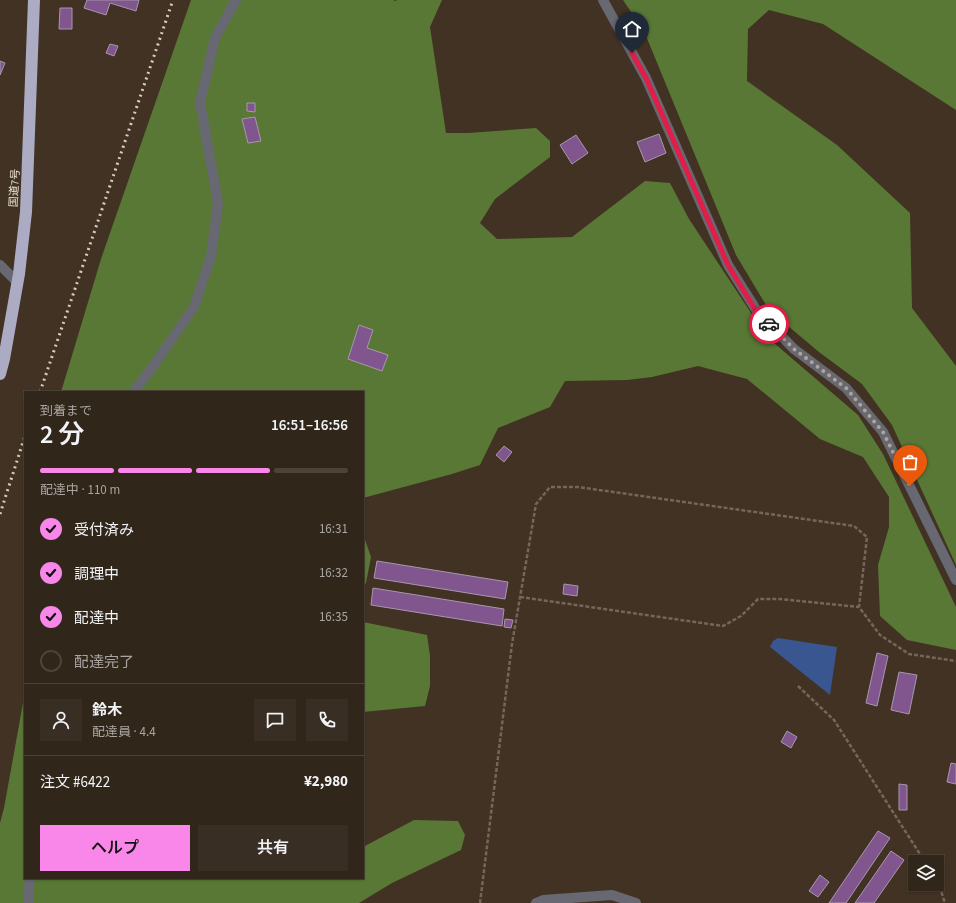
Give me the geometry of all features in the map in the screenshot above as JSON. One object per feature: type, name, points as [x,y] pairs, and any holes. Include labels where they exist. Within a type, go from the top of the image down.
[{"type":"highway","name":"国道7号","points":[[0,374],[18,282],[26,212],[34,0]]},
{"type":"street","points":[[134,391],[151,370],[194,307],[211,256],[218,203],[200,102],[215,38],[236,0]]},
{"type":"street","points":[[603,0],[646,78],[728,265],[756,311],[794,349],[846,388],[883,432],[956,580]]},
{"type":"street","points":[[0,265],[18,282]]},
{"type":"street","points":[[29,903],[30,879]]},
{"type":"street","points":[[536,903],[543,900],[612,895],[636,903]]},
{"type":"path","points":[[480,903],[512,644],[536,504],[550,487],[578,487],[854,526],[867,537],[859,607],[880,635],[909,654],[956,661]]},
{"type":"path","points":[[520,597],[723,626],[740,616],[758,599],[780,599],[859,607]]},
{"type":"path","points":[[798,686],[834,720],[921,855]]},
{"type":"path","points":[[942,891],[945,903]]},
{"type":"green space","points":[[191,0],[442,0],[430,27],[446,133],[468,133],[536,128],[550,141],[550,157],[495,199],[480,223],[497,239],[572,237],[645,181],[670,183],[689,219],[767,337],[858,415],[883,454],[956,607],[956,650],[907,640],[880,616],[878,565],[889,527],[889,497],[863,457],[820,439],[747,379],[698,366],[652,377],[627,380],[565,381],[550,407],[498,428],[480,465],[364,498],[364,391],[61,391],[101,259]]},
{"type":"green space","points":[[623,0],[956,0],[956,110],[823,24],[769,10],[748,29],[747,81],[837,145],[910,213],[912,308],[956,366],[956,565],[892,425],[862,384],[819,352],[769,310],[736,255],[644,31]]},
{"type":"green space","points":[[364,537],[371,557],[366,583],[364,586]]},
{"type":"green space","points":[[364,622],[427,635],[430,656],[430,686],[425,706],[364,712]]},
{"type":"green space","points":[[24,698],[24,879],[364,879],[364,846],[414,820],[458,821],[465,835],[461,850],[392,883],[359,903],[0,903],[0,823]]},
{"type":"water","points":[[778,638],[837,647],[830,695],[770,647],[773,641]]},
{"type":"building","points":[[87,0],[139,0],[136,11],[110,3],[106,15],[84,8]]},
{"type":"building","points":[[60,8],[72,8],[72,29],[59,29]]},
{"type":"building","points":[[110,44],[118,46],[114,56],[106,53]]},
{"type":"building","points":[[0,61],[5,63],[0,75]]},
{"type":"building","points":[[247,103],[255,103],[255,112],[247,111]]},
{"type":"building","points":[[255,117],[261,141],[248,143],[242,119]]},
{"type":"building","points":[[659,134],[666,153],[645,162],[637,142]]},
{"type":"building","points":[[576,135],[588,153],[572,164],[560,145]]},
{"type":"building","points":[[359,325],[373,330],[367,348],[388,355],[382,371],[348,359]]},
{"type":"building","points":[[504,446],[512,452],[504,462],[496,455]]},
{"type":"building","points":[[377,561],[508,582],[505,599],[374,578]]},
{"type":"building","points":[[564,584],[578,586],[577,596],[563,594]]},
{"type":"building","points":[[373,588],[504,609],[502,626],[371,605]]},
{"type":"building","points":[[505,619],[513,620],[511,628],[504,627]]},
{"type":"building","points":[[877,653],[888,656],[877,706],[866,703]]},
{"type":"building","points":[[899,672],[917,675],[909,714],[891,710]]},
{"type":"building","points":[[787,731],[797,737],[791,748],[781,742]]},
{"type":"building","points":[[951,763],[956,764],[956,784],[947,782]]},
{"type":"building","points":[[899,784],[907,785],[907,810],[899,810]]},
{"type":"building","points":[[878,831],[890,838],[846,903],[829,903]]},
{"type":"building","points":[[891,851],[904,860],[874,903],[855,903]]},
{"type":"building","points":[[820,875],[829,882],[818,897],[809,891]]},
{"type":"railway","points":[[40,391],[173,0]]},
{"type":"railway","points":[[0,514],[24,439]]},
{"type":"way so far","points":[[769,324],[794,349],[846,388],[883,432],[910,486]]},
{"type":"route","points":[[632,53],[646,78],[728,265],[756,311],[769,324]]}]
